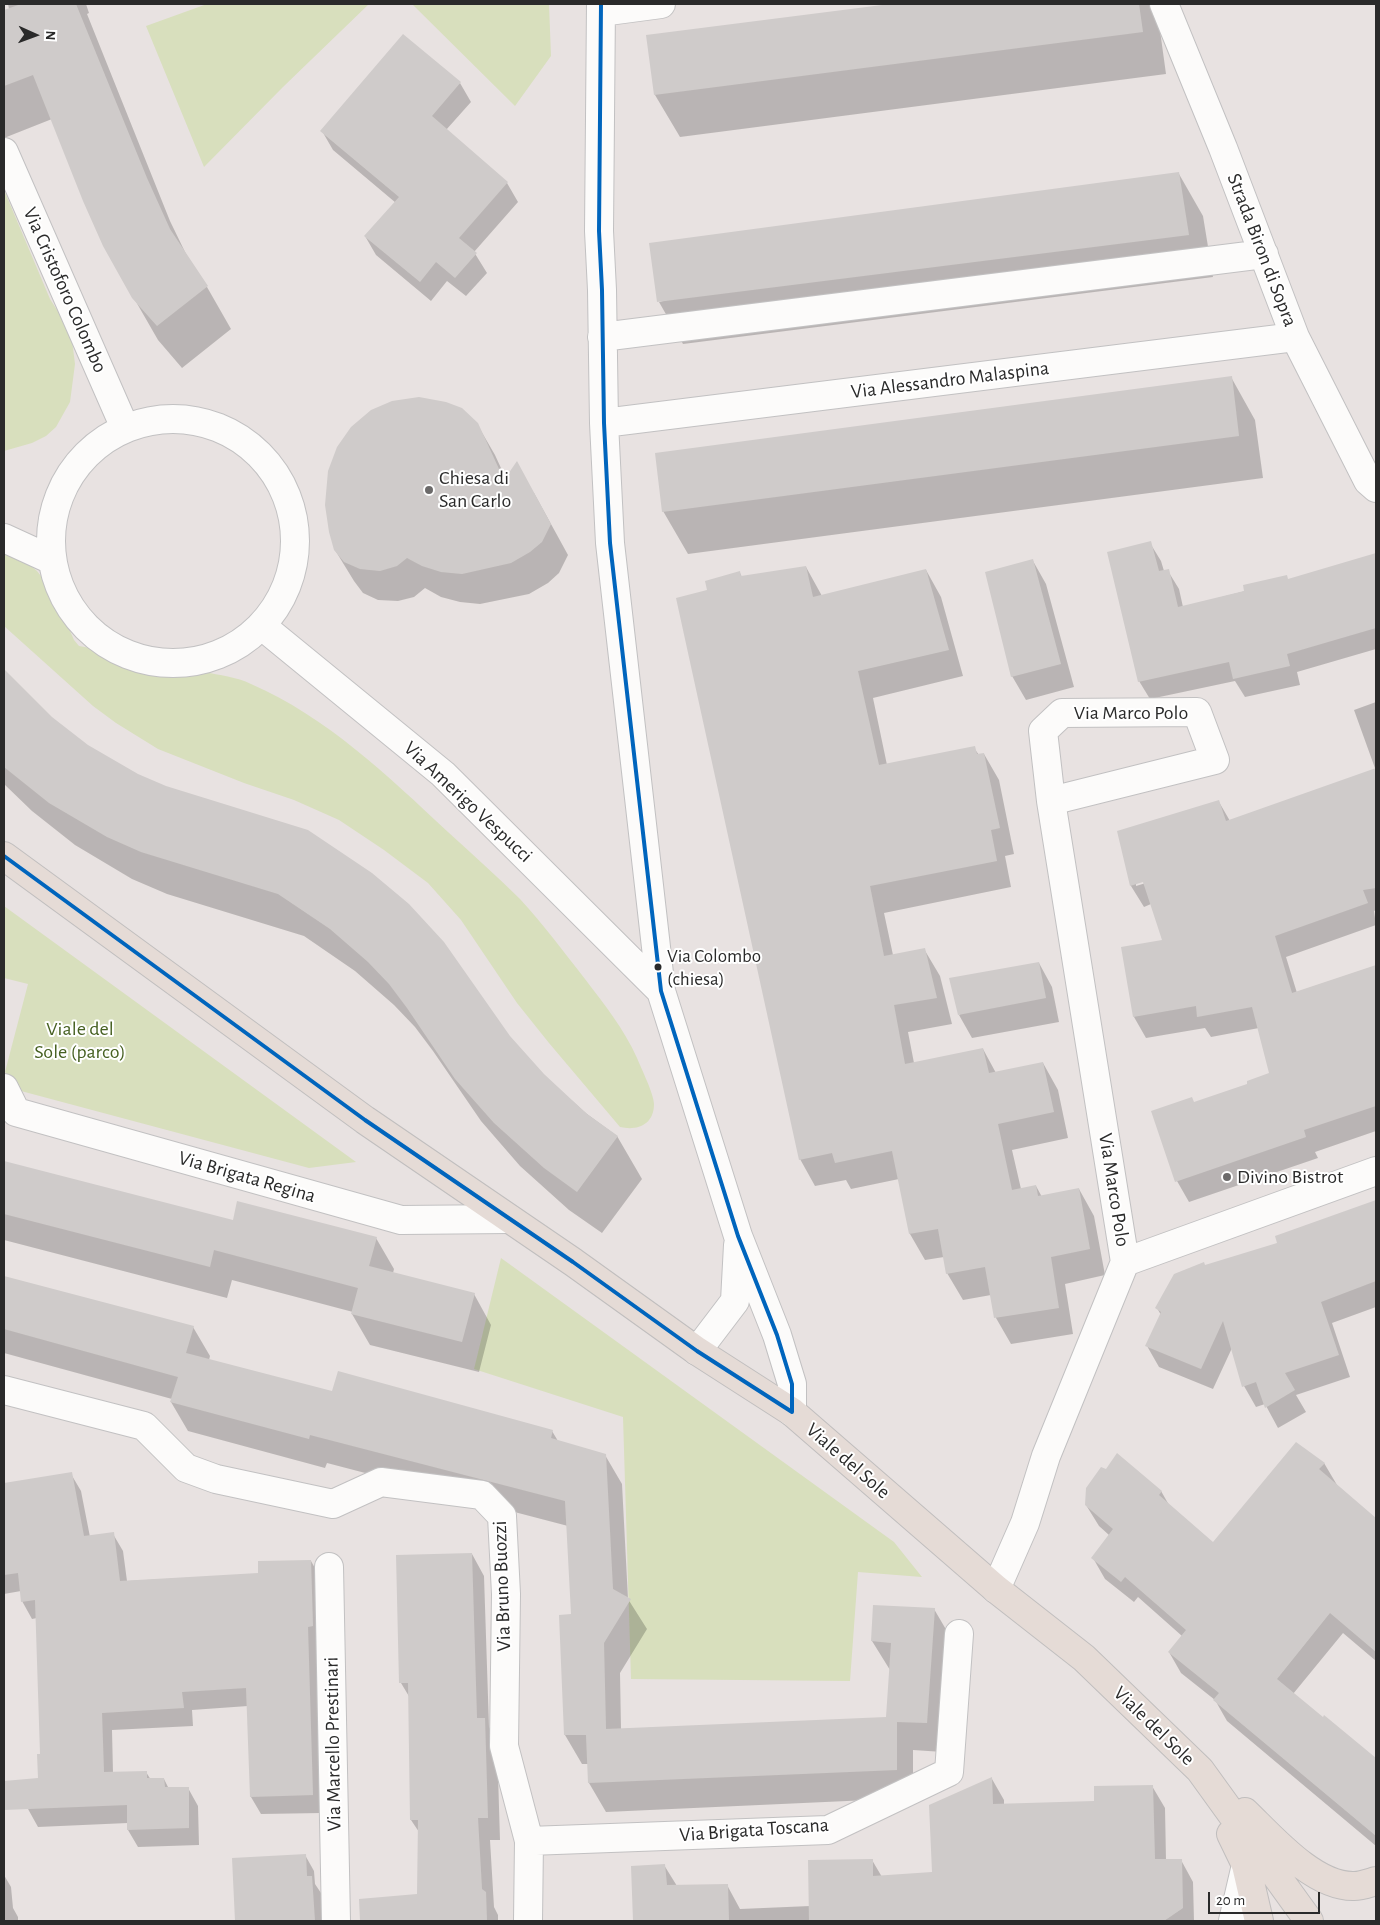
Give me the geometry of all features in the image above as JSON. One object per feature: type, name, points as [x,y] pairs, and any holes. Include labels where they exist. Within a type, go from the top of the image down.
[{"type":"main road","name":"Viale del Sole","points":[[4,856],[365,1120],[697,1350],[792,1412],[996,1589],[1084,1658],[1200,1770],[1309,1921]]},
{"type":"main road","name":"Viale del Sole","points":[[1200,1770],[1246,1865],[1259,1921]]},
{"type":"main road","points":[[1200,1770],[1285,1850],[1316,1875],[1335,1884],[1354,1886],[1376,1882]]},
{"type":"street","points":[[661,4],[601,8],[599,231],[604,423],[610,543],[661,991],[738,1236],[777,1335],[792,1384],[792,1412]]},
{"type":"street","name":"Strada Biron di Sopra","points":[[1164,4],[1264,254],[1295,337],[1368,481],[1376,488]]},
{"type":"street","name":"Via Cristoforo Colombo","points":[[4,152],[126,428]]},
{"type":"street","points":[[602,336],[1264,254]]},
{"type":"street","name":"Via Alessandro Malaspina","points":[[604,423],[1295,337]]},
{"type":"street","points":[[161,419],[199,421],[233,434],[262,457],[284,487],[295,523],[294,560],[283,596],[262,626],[230,650],[194,663],[155,663],[118,651],[86,628],[64,597],[52,560],[52,519],[66,481],[91,450],[126,428],[161,419]]},
{"type":"street","points":[[4,538],[52,560]]},
{"type":"street","name":"Via Amerigo Vespucci","points":[[262,626],[444,774],[661,991]]},
{"type":"street","name":"Via Marco Polo","points":[[996,1589],[1025,1524],[1046,1456],[1125,1262],[1051,801],[1043,731],[1062,713],[1197,712],[1215,760],[1051,801]]},
{"type":"street","name":"Via Brigata Regina","points":[[4,1088],[16,1112],[401,1220],[509,1219]]},
{"type":"street","points":[[1125,1262],[1376,1171]]},
{"type":"street","points":[[697,1350],[735,1301],[738,1236]]},
{"type":"street","name":"Via Bruno Buozzi","points":[[4,1390],[144,1426],[186,1468],[226,1481],[333,1504],[381,1482],[482,1495],[502,1516],[506,1594],[504,1746],[529,1841],[528,1921]]},
{"type":"street","name":"Via Marcello Prestinari","points":[[329,1567],[336,1921]]},
{"type":"street","name":"Via Brigata Toscana","points":[[529,1841],[828,1830],[846,1822],[949,1772],[959,1634]]},
{"type":"street","points":[[1233,1921],[1246,1865]]},
{"type":"green space","points":[[207,4],[369,4],[204,167],[146,26]]},
{"type":"green space","points":[[412,4],[549,4],[551,56],[515,106]]},
{"type":"green space","points":[[4,190],[50,299],[71,332],[75,364],[70,402],[56,427],[46,436],[32,443],[4,451]]},
{"type":"green space","points":[[4,544],[37,571],[52,590],[74,640],[79,646],[228,676],[251,684],[305,713],[331,731],[356,749],[403,790],[520,899],[553,938],[606,1007],[632,1047],[650,1088],[654,1104],[648,1122],[638,1127],[620,1127],[517,1003],[461,920],[428,883],[384,850],[339,820],[294,800],[244,783],[158,749],[93,706],[4,626]]},
{"type":"green space","name":"Viale del Sole (parco)","points":[[4,906],[356,1162],[309,1168],[21,1091],[5,1072],[28,984],[4,978]]},
{"type":"green space","points":[[501,1258],[894,1542],[922,1577],[858,1572],[850,1681],[631,1679],[623,1417],[474,1369]]},
{"type":"building","points":[[21,4],[76,4],[147,178],[170,229],[208,286],[157,326],[132,298],[103,246],[33,75],[4,86],[4,10]]},
{"type":"building","points":[[890,4],[1139,4],[1143,32],[654,95],[646,35]]},
{"type":"building","points":[[403,34],[461,82],[432,116],[508,182],[459,238],[477,253],[455,278],[436,262],[420,282],[364,236],[399,197],[320,131]]},
{"type":"building","points":[[1179,172],[1189,235],[657,302],[649,243]]},
{"type":"building","points":[[1232,376],[1239,436],[662,512],[655,453]]},
{"type":"building","name":"Chiesa di San Carlo","points":[[419,397],[446,402],[462,408],[478,423],[504,480],[517,461],[551,524],[542,542],[530,552],[511,563],[462,574],[441,572],[422,566],[407,558],[397,566],[380,571],[360,569],[344,562],[334,550],[325,505],[328,471],[337,447],[351,427],[371,410],[392,401]]},
{"type":"building","points":[[1151,541],[1159,571],[1169,569],[1178,607],[1244,591],[1243,585],[1287,575],[1288,579],[1376,553],[1376,628],[1287,654],[1290,666],[1233,679],[1229,662],[1138,682],[1107,552]]},
{"type":"building","points":[[1033,559],[1061,664],[1011,677],[985,572]]},
{"type":"building","points":[[806,566],[813,597],[926,569],[949,650],[858,671],[879,765],[975,746],[977,754],[984,753],[1000,828],[991,830],[997,861],[870,886],[884,956],[925,948],[937,998],[894,1005],[905,1064],[983,1048],[989,1073],[1043,1062],[1054,1112],[998,1124],[1012,1190],[1036,1185],[1038,1196],[1079,1188],[1090,1249],[1051,1257],[1059,1308],[994,1318],[985,1267],[946,1274],[938,1229],[909,1234],[892,1151],[835,1163],[832,1153],[799,1160],[676,598],[707,590],[705,581],[740,571],[741,576]]},
{"type":"building","points":[[4,669],[52,717],[88,745],[138,774],[166,786],[308,830],[372,873],[409,904],[444,942],[510,1036],[544,1074],[587,1114],[618,1136],[577,1192],[544,1168],[494,1123],[455,1079],[389,984],[368,962],[330,929],[278,894],[141,852],[107,837],[49,803],[4,767]]},
{"type":"building","points":[[1376,768],[1376,888],[1363,890],[1368,903],[1275,936],[1292,993],[1376,965],[1376,1106],[1304,1130],[1306,1137],[1175,1182],[1151,1111],[1192,1097],[1194,1102],[1247,1084],[1247,1081],[1269,1073],[1252,1007],[1197,1017],[1196,1006],[1133,1017],[1121,947],[1162,940],[1143,882],[1130,886],[1117,831],[1219,800],[1226,821]]},
{"type":"building","points":[[1039,962],[1046,998],[958,1015],[949,978]]},
{"type":"building","points":[[4,1161],[233,1220],[237,1201],[377,1237],[369,1266],[475,1293],[462,1342],[351,1314],[358,1288],[214,1250],[210,1267],[4,1214]]},
{"type":"building","points":[[1376,1200],[1376,1281],[1321,1302],[1339,1355],[1285,1373],[1295,1390],[1265,1408],[1256,1382],[1242,1387],[1223,1321],[1201,1369],[1145,1346],[1161,1312],[1155,1308],[1174,1274],[1204,1262],[1205,1265],[1277,1243],[1275,1236]]},
{"type":"building","points":[[4,1276],[194,1326],[186,1353],[332,1391],[338,1371],[553,1430],[551,1438],[606,1454],[613,1589],[631,1599],[604,1643],[606,1729],[886,1717],[891,1643],[871,1641],[873,1605],[935,1608],[927,1723],[897,1722],[897,1770],[588,1783],[586,1735],[564,1735],[559,1615],[571,1614],[565,1501],[310,1435],[309,1439],[170,1402],[178,1377],[4,1329]]},
{"type":"building","points":[[1296,1442],[1325,1463],[1319,1469],[1376,1518],[1376,1652],[1330,1613],[1277,1679],[1376,1758],[1376,1836],[1213,1700],[1219,1693],[1168,1652],[1186,1630],[1125,1577],[1121,1582],[1091,1558],[1113,1529],[1085,1505],[1086,1488],[1101,1467],[1106,1469],[1117,1453],[1162,1491],[1159,1495],[1213,1542]]},
{"type":"building","points":[[72,1472],[84,1536],[114,1532],[120,1581],[258,1573],[258,1561],[311,1560],[313,1626],[308,1627],[313,1795],[250,1797],[246,1688],[182,1692],[184,1708],[102,1713],[104,1772],[147,1771],[147,1778],[164,1778],[165,1787],[189,1787],[189,1828],[127,1830],[127,1805],[4,1810],[4,1781],[38,1778],[37,1754],[40,1754],[35,1600],[21,1602],[18,1573],[4,1575],[4,1483]]},
{"type":"building","points":[[472,1553],[477,1718],[485,1718],[488,1818],[478,1818],[482,1889],[486,1892],[487,1921],[360,1921],[359,1899],[417,1894],[418,1820],[410,1820],[408,1683],[399,1683],[396,1555]]},
{"type":"building","points":[[992,1777],[993,1804],[1094,1801],[1094,1786],[1153,1785],[1155,1859],[1182,1859],[1183,1908],[1164,1921],[809,1921],[808,1860],[873,1859],[873,1876],[932,1872],[929,1805]]},
{"type":"building","points":[[306,1854],[307,1876],[312,1876],[315,1921],[235,1921],[232,1858]]},
{"type":"building","points":[[665,1864],[667,1885],[728,1884],[729,1921],[633,1921],[631,1866]]},
{"type":"transit line","points":[[601,4],[599,231],[604,423],[610,543],[661,991],[738,1236],[777,1335],[792,1384],[792,1412]]},
{"type":"transit line","points":[[4,856],[365,1120],[573,1262],[697,1351],[792,1412]]},
{"type":"place","name":"Chiesa di San Carlo","points":[[429,490]]},
{"type":"place","name":"Via Colombo (chiesa)","points":[[658,967]]},
{"type":"place","name":"Divino Bistrot","points":[[1227,1177]]}]
